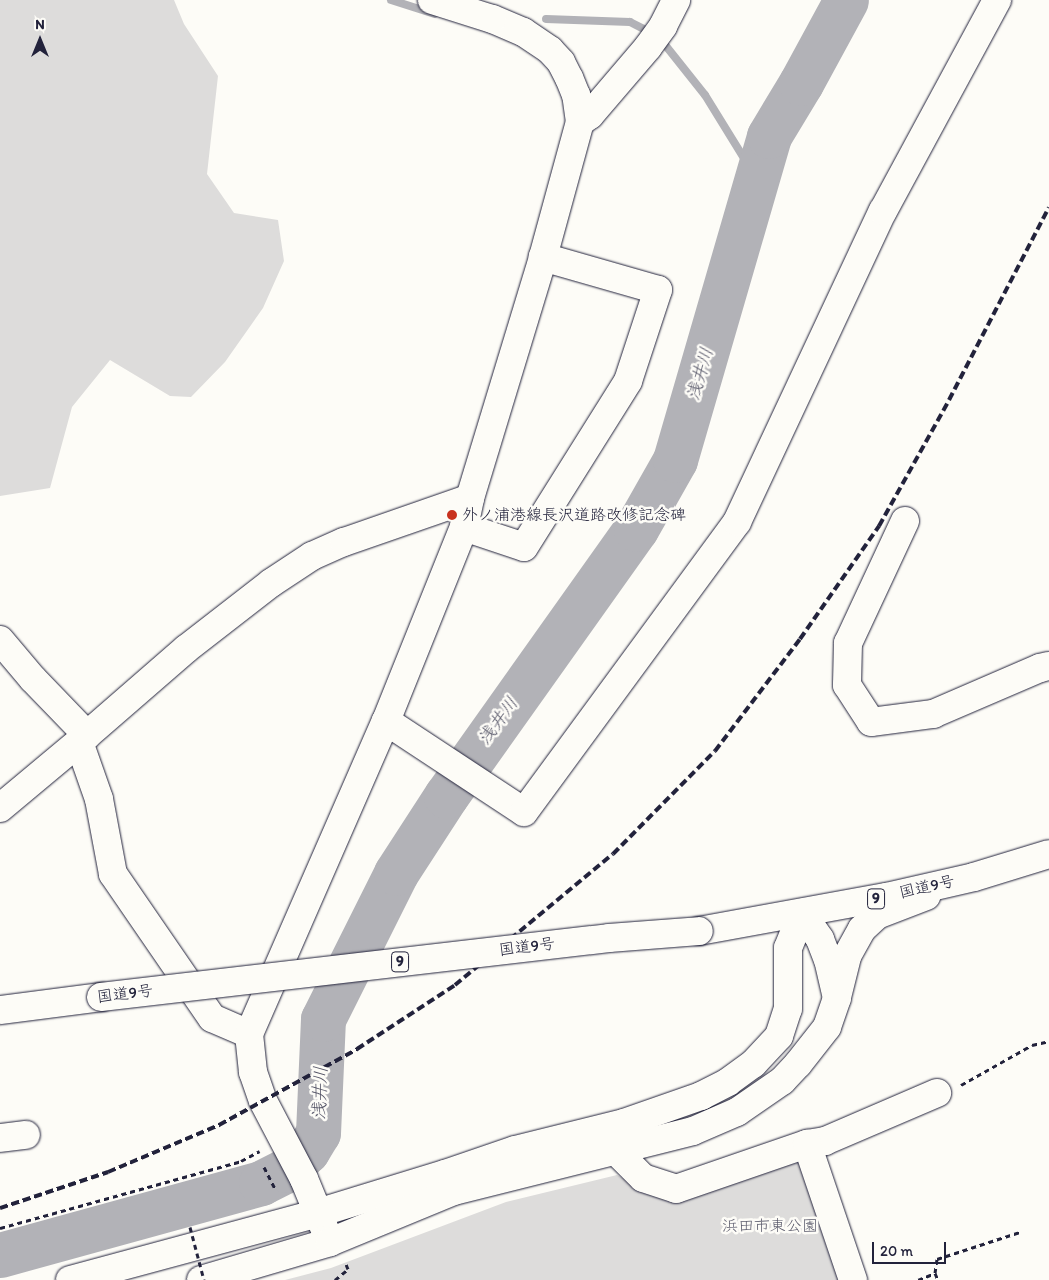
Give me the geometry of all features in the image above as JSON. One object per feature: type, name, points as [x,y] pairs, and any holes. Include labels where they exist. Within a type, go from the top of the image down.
[{"type":"main road","points":[[337,1252],[304,1179],[263,1101],[253,1072],[248,1034],[386,720],[464,527],[470,498],[543,256],[580,122],[576,95],[569,78],[561,62],[550,50],[523,32],[432,0]]},
{"type":"main road","points":[[580,122],[594,110],[648,47],[663,26],[676,0]]},
{"type":"main road","points":[[386,720],[524,812],[737,522],[883,211],[997,0]]},
{"type":"main road","points":[[464,527],[524,547],[628,381],[658,290],[543,256]]},
{"type":"main road","points":[[0,808],[186,649],[271,583],[312,556],[470,498]]},
{"type":"main road","points":[[905,521],[848,643],[848,685],[872,722],[933,714],[1040,668],[1049,666]]},
{"type":"main road","points":[[0,640],[83,738],[100,798],[113,874],[212,1018],[248,1034]]},
{"type":"main road","name":"国道9号","points":[[0,1010],[609,938],[699,932],[802,913],[974,877],[1049,854]]},
{"type":"main road","points":[[202,1280],[337,1252],[454,1191],[693,1131],[737,1112],[782,1081],[816,1043],[826,1028],[837,998],[847,956],[862,929],[877,916],[974,877]]},
{"type":"main road","points":[[802,913],[820,939],[828,960],[837,998]]},
{"type":"main road","points":[[70,1280],[318,1212],[445,1174],[515,1150],[624,1123],[677,1106],[728,1082],[754,1064],[778,1036],[788,1009],[788,948],[802,913]]},
{"type":"main road","points":[[616,1151],[643,1178],[676,1189],[807,1144],[825,1141],[937,1093]]},
{"type":"main road","points":[[807,1144],[853,1280]]},
{"type":"path","points":[[937,1093],[951,1091],[1032,1045],[1049,1041]]},
{"type":"path","points":[[0,1228],[241,1161],[286,1144]]},
{"type":"path","points":[[264,1167],[274,1189]]},
{"type":"path","points":[[190,1227],[202,1280]]},
{"type":"path","points":[[938,1280],[935,1273],[937,1259],[1020,1232]]},
{"type":"path","points":[[335,1280],[348,1269],[337,1252]]},
{"type":"path","points":[[918,1280],[935,1273]]},
{"type":"green space","points":[[0,0],[174,0],[184,24],[218,76],[207,174],[234,213],[278,220],[284,261],[263,308],[225,362],[191,397],[170,396],[110,360],[72,407],[50,488],[0,496]]},
{"type":"green space","name":"浜田市東公園","points":[[802,1155],[845,1280],[285,1280],[331,1268],[506,1202],[617,1175],[646,1192]]},
{"type":"waterway","points":[[391,0],[435,14]]},
{"type":"waterway","name":"浅井川","points":[[0,1255],[261,1183],[287,1170],[307,1151],[318,1133],[323,1019],[396,873],[446,796],[636,529],[675,460],[769,136],[801,83],[846,0]]},
{"type":"waterway","points":[[546,19],[630,22],[646,30]]},
{"type":"waterway","points":[[662,41],[705,95],[747,163],[755,186]]},
{"type":"railway","points":[[0,1208],[108,1172],[219,1125],[357,1049],[455,985],[613,854],[715,751],[800,639],[879,526],[949,400],[1049,207]]},
{"type":"place","name":"外ノ浦港線長沢道路改修記念碑","points":[[452,515]]}]
